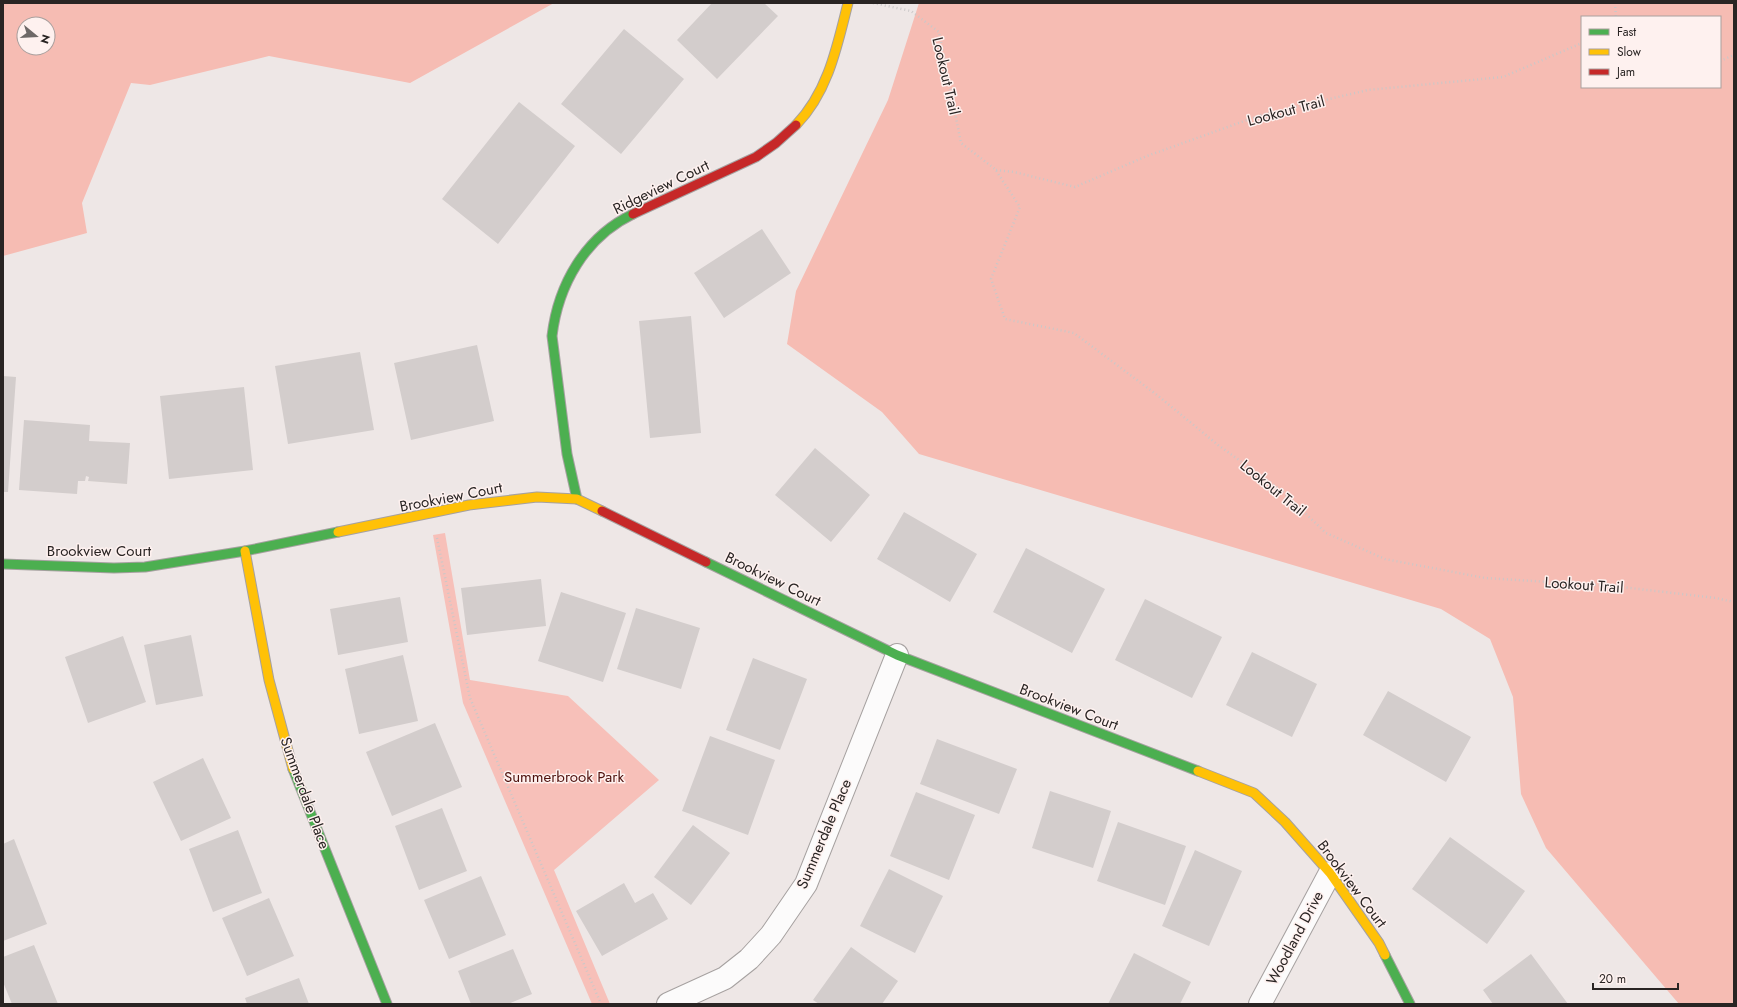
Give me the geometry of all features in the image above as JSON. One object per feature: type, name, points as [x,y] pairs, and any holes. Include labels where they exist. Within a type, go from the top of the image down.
[{"type":"street","name":"Ridgeview Court","points":[[576,499],[567,454],[552,336],[553,318],[557,303],[569,275],[582,255],[610,227],[632,214],[761,155],[773,147],[798,123],[824,87],[830,73],[848,3]]},
{"type":"street","name":"Brookview Court","points":[[3,564],[130,568],[245,552],[432,514],[469,505],[537,497],[576,499],[897,655],[1254,793],[1285,822],[1330,873],[1379,943],[1410,1004]]},
{"type":"street","name":"Summerdale Place","points":[[245,552],[269,680],[293,769],[387,1004]]},
{"type":"street","name":"Summerdale Place","points":[[668,1004],[725,978],[749,959],[770,935],[806,884],[897,655]]},
{"type":"street","name":"Woodland Drive","points":[[1260,1004],[1330,873]]},
{"type":"path","points":[[1615,3],[1616,16]]},
{"type":"path","name":"Lookout Trail","points":[[878,4],[911,11],[939,32],[961,143],[995,170],[1020,207],[991,279],[1005,319],[1074,333],[1157,395],[1218,444],[1281,490],[1326,533],[1385,559],[1485,578],[1613,586],[1716,598],[1734,602]]},
{"type":"path","name":"Lookout Trail","points":[[995,170],[1014,172],[1075,187],[1147,156],[1261,115],[1368,90],[1503,77],[1581,43]]},
{"type":"path","points":[[1721,61],[1734,55]]},
{"type":"path","points":[[432,514],[470,698],[601,1004]]},
{"type":"green space","name":"Summerbrook Park","points":[[445,533],[470,680],[568,696],[659,780],[554,870],[610,1004],[592,1004],[463,703],[433,535]]},
{"type":"shaded area","points":[[3,3],[554,3],[410,83],[269,56],[150,85],[131,83],[82,203],[87,233],[3,256]]},
{"type":"shaded area","points":[[919,3],[1734,3],[1734,1004],[1679,1004],[1546,848],[1521,794],[1513,697],[1490,639],[1441,609],[919,454],[882,412],[787,344],[796,291],[888,100]]},
{"type":"building","points":[[712,3],[764,3],[778,16],[717,79],[677,40]]},
{"type":"building","points":[[624,29],[684,79],[621,154],[561,104]]},
{"type":"building","points":[[519,102],[575,146],[498,244],[442,199]]},
{"type":"building","points":[[762,229],[791,273],[724,318],[694,273]]},
{"type":"building","points":[[691,316],[701,433],[650,438],[639,321]]},
{"type":"building","points":[[477,345],[494,421],[411,440],[394,363]]},
{"type":"building","points":[[360,352],[374,430],[288,444],[275,366]]},
{"type":"building","points":[[3,376],[16,377],[8,492],[3,492]]},
{"type":"building","points":[[244,387],[253,470],[169,479],[160,396]]},
{"type":"building","points":[[24,420],[90,425],[89,441],[130,443],[127,484],[88,481],[89,477],[86,476],[85,481],[78,481],[77,494],[19,490]]},
{"type":"building","points":[[815,448],[870,495],[831,542],[775,495]]},
{"type":"building","points":[[904,512],[977,554],[950,602],[877,559]]},
{"type":"building","points":[[1026,548],[1105,589],[1072,653],[993,612]]},
{"type":"building","points":[[541,579],[546,626],[467,635],[461,588]]},
{"type":"building","points":[[561,592],[626,613],[603,682],[538,661]]},
{"type":"building","points":[[400,597],[408,642],[338,655],[330,609]]},
{"type":"building","points":[[1145,599],[1222,637],[1192,698],[1115,660]]},
{"type":"building","points":[[636,608],[700,628],[681,689],[617,669]]},
{"type":"building","points":[[191,635],[203,696],[156,705],[144,645]]},
{"type":"building","points":[[123,636],[146,702],[88,723],[65,657]]},
{"type":"building","points":[[1252,652],[1317,684],[1292,737],[1226,705]]},
{"type":"building","points":[[403,655],[418,721],[359,734],[345,669]]},
{"type":"building","points":[[753,658],[807,679],[780,750],[726,730]]},
{"type":"building","points":[[1388,691],[1471,737],[1446,782],[1363,735]]},
{"type":"building","points":[[435,723],[462,787],[392,816],[366,752]]},
{"type":"building","points":[[710,736],[775,760],[748,835],[682,811]]},
{"type":"building","points":[[937,739],[1017,769],[999,814],[920,784]]},
{"type":"building","points":[[203,758],[231,818],[181,841],[153,782]]},
{"type":"building","points":[[1050,791],[1111,811],[1093,868],[1032,848]]},
{"type":"building","points":[[916,792],[975,815],[949,880],[890,856]]},
{"type":"building","points":[[442,808],[467,871],[419,890],[395,826]]},
{"type":"building","points":[[1118,822],[1186,846],[1165,905],[1097,881]]},
{"type":"building","points":[[693,825],[730,853],[691,905],[654,877]]},
{"type":"building","points":[[238,830],[262,893],[213,912],[189,849]]},
{"type":"building","points":[[1450,837],[1525,891],[1487,944],[1412,889]]},
{"type":"building","points":[[14,839],[47,924],[3,941],[3,844]]},
{"type":"building","points":[[1195,850],[1242,871],[1209,946],[1162,926]]},
{"type":"building","points":[[889,869],[943,896],[915,953],[860,926]]},
{"type":"building","points":[[481,876],[506,935],[449,959],[424,900]]},
{"type":"building","points":[[624,883],[635,903],[653,893],[668,919],[602,956],[576,911]]},
{"type":"building","points":[[269,898],[294,956],[247,976],[222,918]]},
{"type":"building","points":[[34,945],[58,1004],[12,1004],[3,982],[3,957]]},
{"type":"building","points":[[851,947],[898,981],[882,1004],[819,1004],[813,1000]]},
{"type":"building","points":[[513,949],[532,994],[508,1004],[471,1004],[458,971]]},
{"type":"building","points":[[1134,953],[1191,982],[1180,1004],[1108,1004]]},
{"type":"building","points":[[1531,954],[1568,1004],[1493,1004],[1483,990]]},
{"type":"building","points":[[299,978],[309,1004],[247,1004],[245,998]]},
{"type":"traffic: fast","points":[[577,499],[567,454],[552,336],[555,317],[560,299],[568,281],[577,264],[588,249],[616,224],[633,214]]},
{"type":"traffic: fast","points":[[3,564],[114,568],[145,567],[245,551],[338,532]]},
{"type":"traffic: fast","points":[[706,562],[897,655],[1198,771]]},
{"type":"traffic: fast","points":[[293,769],[387,1004]]},
{"type":"traffic: fast","points":[[1385,955],[1410,1004]]},
{"type":"traffic: slow","points":[[796,125],[807,112],[824,83],[840,36],[848,3]]},
{"type":"traffic: slow","points":[[338,532],[469,505],[537,497],[577,499],[602,511]]},
{"type":"traffic: slow","points":[[245,551],[269,680],[293,769]]},
{"type":"traffic: slow","points":[[1198,771],[1254,793],[1285,822],[1330,873],[1379,943],[1385,955]]},
{"type":"traffic: jam","points":[[633,214],[756,157],[776,143],[796,125]]},
{"type":"traffic: jam","points":[[602,511],[706,562]]}]
